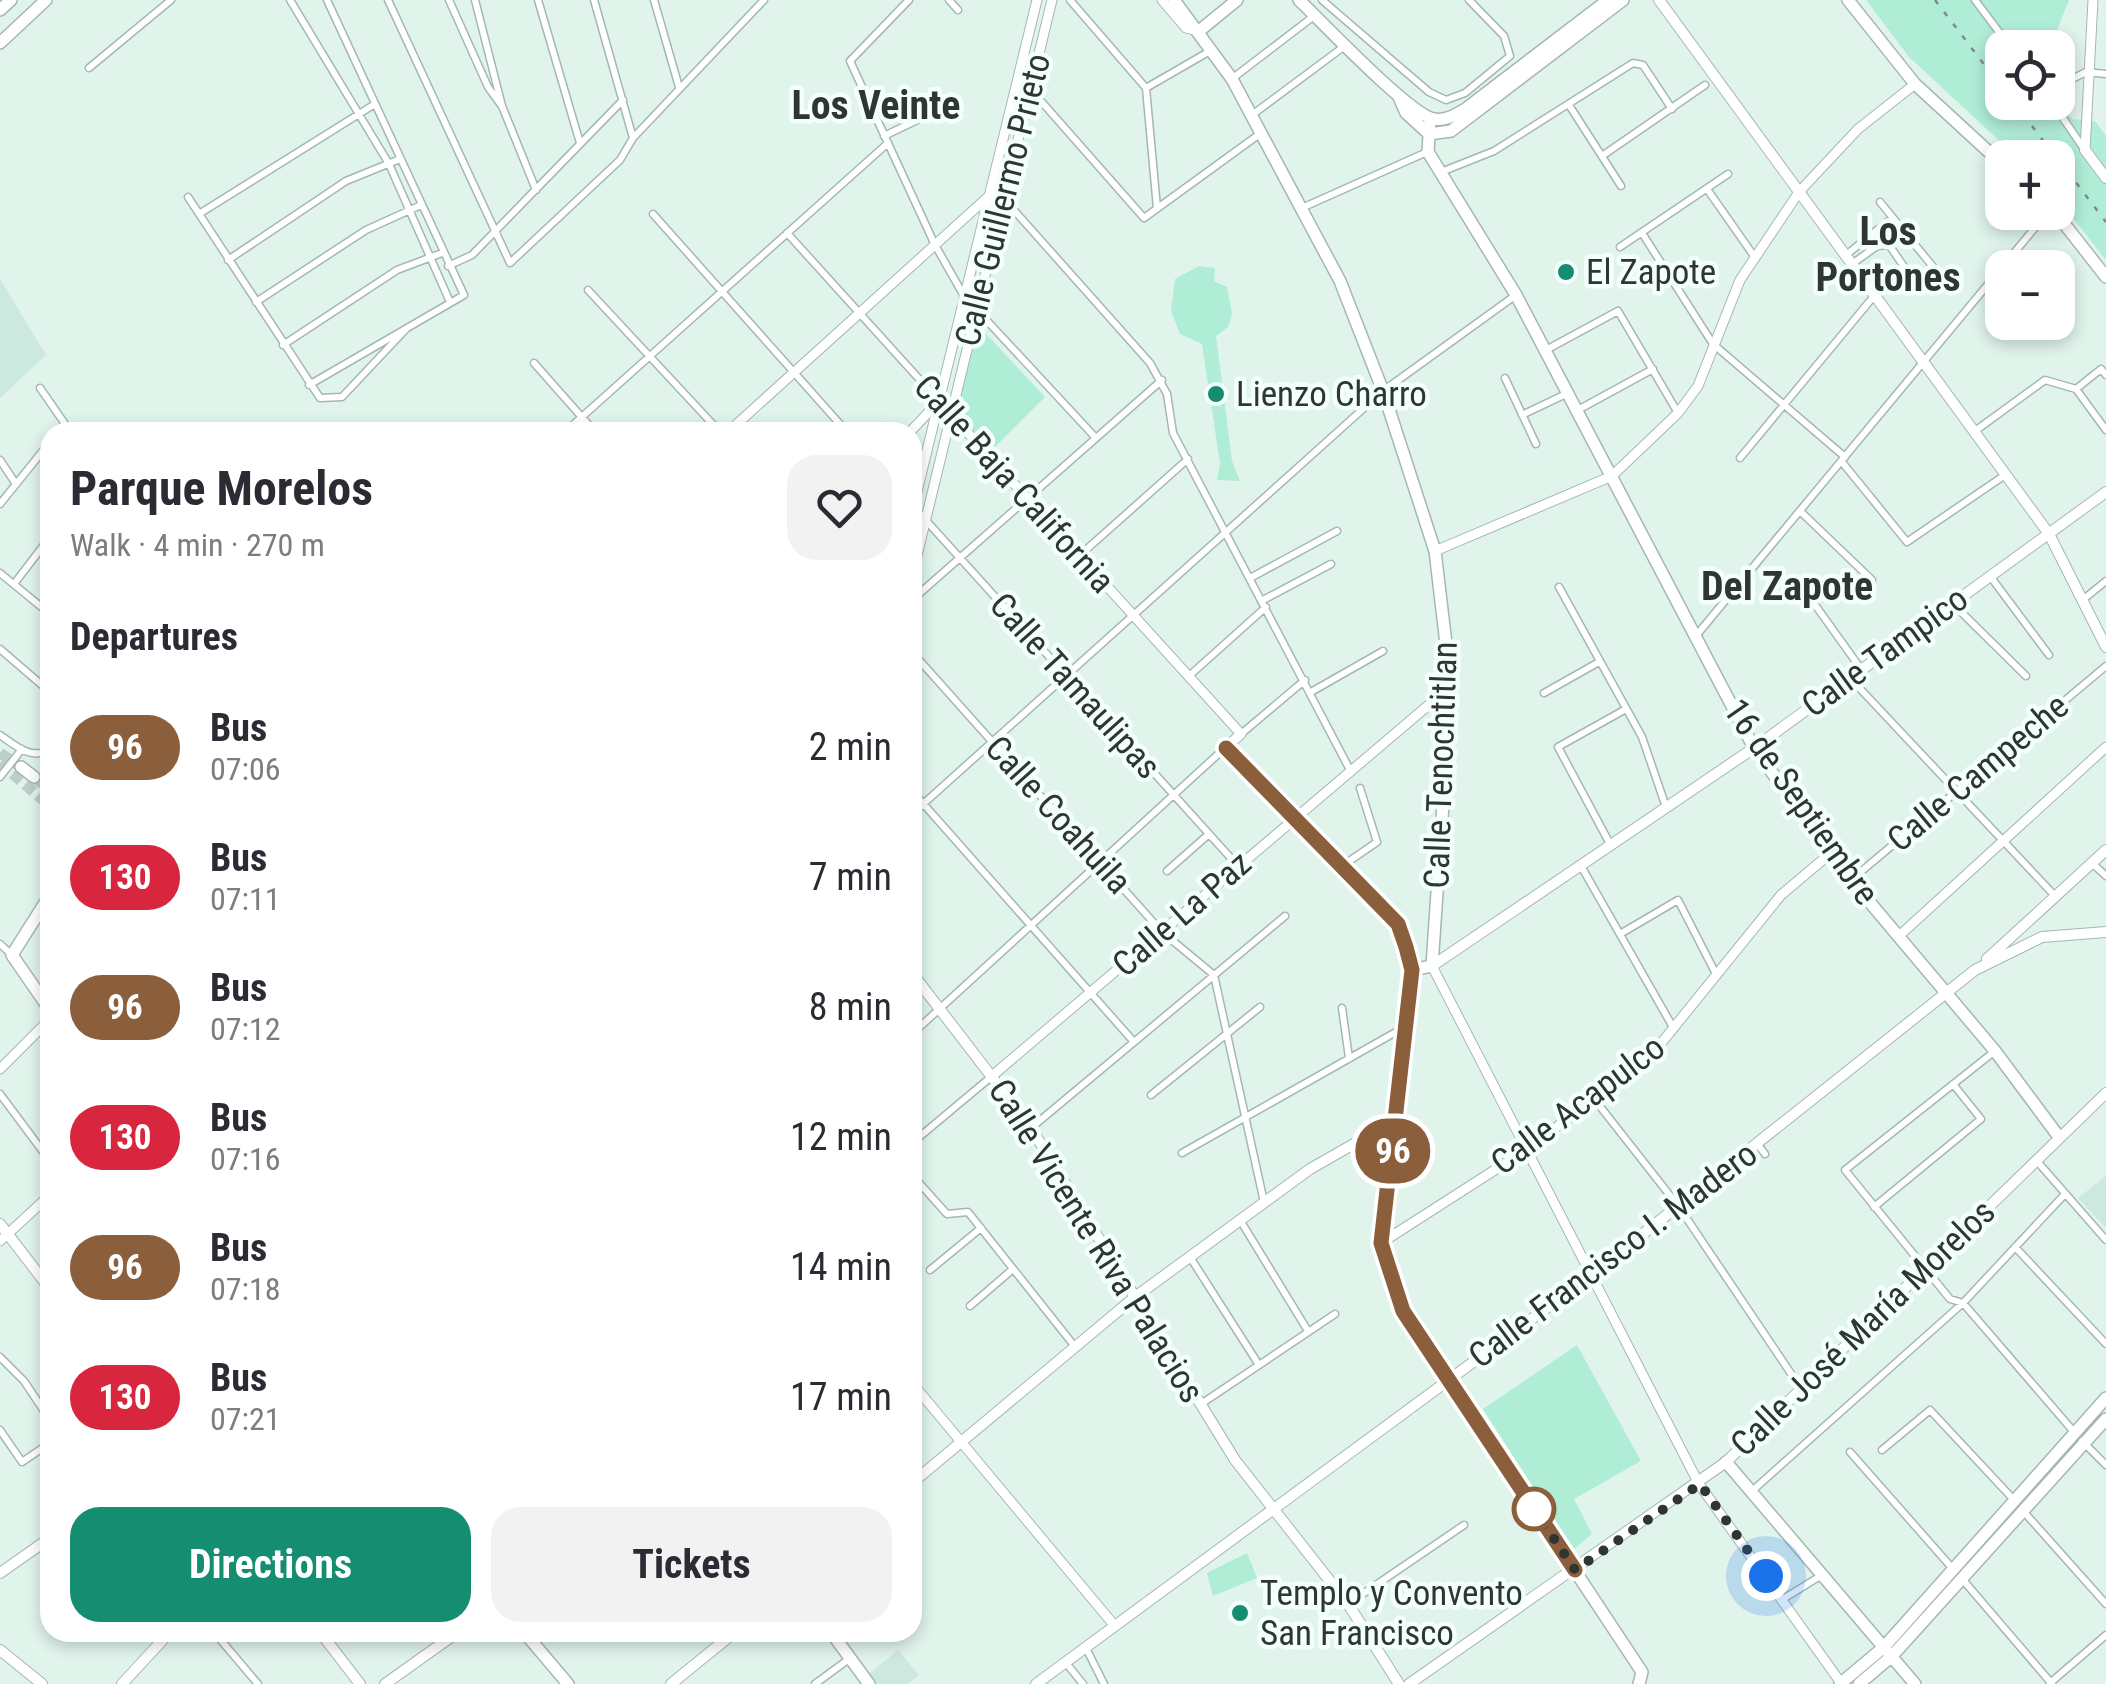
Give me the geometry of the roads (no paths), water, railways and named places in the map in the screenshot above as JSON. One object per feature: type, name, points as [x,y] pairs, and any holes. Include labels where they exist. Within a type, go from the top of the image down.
[{"type":"main road","points":[[0,10],[11,0]]},
{"type":"main road","points":[[0,43],[46,0]]},
{"type":"main road","name":"Calle Tenochtitlan","points":[[1174,0],[1232,79],[1304,207],[1340,281],[1383,391],[1435,552],[1451,686],[1432,966]]},
{"type":"main road","points":[[1199,31],[1224,6],[1237,0]]},
{"type":"main road","points":[[1299,0],[1398,95],[1430,119],[1448,118],[1464,110],[1616,0]]},
{"type":"main road","points":[[1398,95],[1406,113],[1429,134],[1451,132],[1588,28],[1616,0]]},
{"type":"main road","points":[[1659,0],[2049,534],[2085,598],[2106,646]]},
{"type":"main road","points":[[1848,0],[1914,84],[1985,149]]},
{"type":"main road","points":[[1428,152],[1430,119]]},
{"type":"main road","points":[[2085,150],[2106,178]]},
{"type":"main road","name":"16 de Septiembre","points":[[1428,152],[1516,295],[1754,748],[1850,880],[1995,1051],[2059,1138]]},
{"type":"main road","points":[[2066,230],[2106,277]]},
{"type":"main road","name":"Calle Tampico","points":[[1412,970],[1432,966],[1754,748],[2106,492]]},
{"type":"main road","points":[[21,767],[34,777]]},
{"type":"main road","points":[[1976,970],[2106,850]]},
{"type":"main road","points":[[40,910],[12,955],[40,996]]},
{"type":"main road","name":"Calle Francisco I. Madero","points":[[1036,1684],[1762,1150],[1976,970],[2042,938],[2106,932]]},
{"type":"main road","points":[[1412,970],[1381,1243],[1403,1311],[1642,1672],[1640,1684]]},
{"type":"main road","name":"Calle Vicente Riva Palacios","points":[[922,986],[1032,1128],[1136,1297],[1178,1376],[1348,1604],[1399,1684]]},
{"type":"main road","name":"Calle José María Morelos","points":[[1409,1684],[1700,1484],[1726,1462],[2106,1093]]},
{"type":"main road","points":[[922,1474],[1136,1297],[1310,1169],[1394,1121]]},
{"type":"main road","points":[[3,1233],[40,1277]]},
{"type":"main road","points":[[1859,1684],[2019,1506],[2106,1398]]},
{"type":"main road","points":[[2019,1506],[2106,1419]]},
{"type":"main road","points":[[1726,1462],[1914,1684]]},
{"type":"main road","points":[[0,1573],[40,1545]]},
{"type":"main road","points":[[122,1684],[161,1642]]},
{"type":"main road","points":[[328,1642],[360,1684]]},
{"type":"main road","points":[[384,1684],[444,1642]]},
{"type":"main road","points":[[532,1642],[568,1684]]},
{"type":"main road","points":[[671,1684],[686,1679],[725,1642]]},
{"type":"main road","points":[[838,1642],[868,1684]]},
{"type":"main road","points":[[0,1650],[42,1684]]},
{"type":"main road","points":[[1840,1684],[1888,1652]]},
{"type":"street","points":[[89,68],[171,0]]},
{"type":"street","points":[[290,0],[390,164],[450,302]]},
{"type":"street","points":[[309,385],[464,295],[328,0]]},
{"type":"street","points":[[388,0],[510,263],[620,160],[632,138],[764,0]]},
{"type":"street","points":[[449,0],[488,87],[502,106]]},
{"type":"street","points":[[475,0],[502,106],[536,190]]},
{"type":"street","points":[[538,0],[580,144]]},
{"type":"street","points":[[594,0],[632,138]]},
{"type":"street","points":[[654,0],[679,88]]},
{"type":"street","points":[[909,0],[850,61],[934,245],[964,296],[1095,437]]},
{"type":"street","points":[[949,0],[958,10]]},
{"type":"street","name":"Calle Guillermo Prieto","points":[[922,471],[1037,0]]},
{"type":"street","name":"Calle Guillermo Prieto","points":[[922,536],[1052,0]]},
{"type":"street","points":[[1070,0],[1146,88],[1157,208]]},
{"type":"street","name":"Calle Tenochtitlan","points":[[1162,0],[1186,28],[1199,31]]},
{"type":"street","points":[[1322,0],[1429,92],[1446,100],[1465,93],[1510,56],[1504,36],[1469,0]]},
{"type":"street","points":[[1976,0],[1998,30]]},
{"type":"street","points":[[2085,150],[2086,72],[2093,0]]},
{"type":"street","points":[[1232,79],[1315,15]]},
{"type":"street","points":[[2091,22],[2106,22]]},
{"type":"street","points":[[1252,115],[1347,44]]},
{"type":"street","points":[[1146,88],[1212,50]]},
{"type":"street","points":[[1441,172],[1494,151],[1638,62],[1672,109]]},
{"type":"street","points":[[2075,78],[2086,72],[2106,74]]},
{"type":"street","points":[[1018,75],[1144,218],[1262,132]]},
{"type":"street","points":[[1435,552],[1612,476],[1678,413],[1698,386],[1754,256],[1799,192],[1858,128],[1914,84]]},
{"type":"street","points":[[1602,156],[1705,85]]},
{"type":"street","points":[[448,266],[472,254],[624,100]]},
{"type":"street","points":[[199,214],[375,104]]},
{"type":"street","points":[[1569,105],[1621,186]]},
{"type":"street","points":[[577,422],[722,294],[886,140],[934,112]]},
{"type":"street","points":[[2064,120],[2085,150]]},
{"type":"street","points":[[1304,207],[1428,152]]},
{"type":"street","points":[[228,260],[346,181],[400,159]]},
{"type":"street","points":[[1620,247],[1728,174]]},
{"type":"street","points":[[1707,189],[1754,256]]},
{"type":"street","points":[[736,422],[988,196],[1004,199],[1162,380],[1173,433],[1350,770]]},
{"type":"street","points":[[188,197],[320,398],[342,397],[415,320]]},
{"type":"street","points":[[1848,260],[1876,246],[1889,245],[1916,284],[1934,268],[1880,202]]},
{"type":"street","points":[[256,302],[366,230],[420,205]]},
{"type":"street","points":[[653,214],[838,422]]},
{"type":"street","points":[[1848,260],[1892,218]]},
{"type":"street","points":[[1694,638],[2036,230]]},
{"type":"street","name":"Calle Baja California","points":[[787,233],[1241,734]]},
{"type":"street","points":[[1642,233],[1713,344],[1844,460],[1907,542],[2006,474]]},
{"type":"street","points":[[283,345],[397,270],[442,252]]},
{"type":"street","points":[[588,290],[714,422]]},
{"type":"street","points":[[1134,1042],[924,804],[1383,391],[1516,295]]},
{"type":"street","points":[[1740,458],[1874,296]]},
{"type":"street","points":[[1546,350],[1618,311],[1678,413]]},
{"type":"street","points":[[534,363],[586,422]]},
{"type":"street","points":[[2076,389],[2101,369],[2106,375]]},
{"type":"street","points":[[1576,411],[1653,370]]},
{"type":"street","points":[[1505,378],[1536,444]]},
{"type":"street","points":[[922,591],[1162,380]]},
{"type":"street","points":[[1974,432],[2046,380],[2076,389],[2106,430]]},
{"type":"street","points":[[40,388],[63,422]]},
{"type":"street","points":[[1522,415],[1568,394]]},
{"type":"street","points":[[920,422],[939,402]]},
{"type":"street","points":[[0,504],[40,454]]},
{"type":"street","points":[[1079,556],[1188,459]]},
{"type":"street","points":[[0,460],[16,484]]},
{"type":"street","points":[[1800,511],[1872,580]]},
{"type":"street","name":"Calle Tamaulipas","points":[[922,516],[1238,866]]},
{"type":"street","points":[[1252,577],[1336,531]]},
{"type":"street","points":[[14,584],[40,550]]},
{"type":"street","points":[[1188,677],[1264,603],[1331,564]]},
{"type":"street","points":[[0,573],[40,606]]},
{"type":"street","points":[[1990,576],[2050,654]]},
{"type":"street","points":[[2085,598],[2106,582]]},
{"type":"street","points":[[1558,588],[1642,736],[1666,806]]},
{"type":"street","points":[[1808,595],[1861,669]]},
{"type":"street","points":[[1952,603],[2026,676]]},
{"type":"street","points":[[0,649],[40,683]]},
{"type":"street","points":[[1311,692],[1383,651]]},
{"type":"street","points":[[1544,693],[1599,662]]},
{"type":"street","name":"Calle Coahuila","points":[[922,663],[1162,932],[1214,975]]},
{"type":"street","name":"Calle Campeche","points":[[1850,880],[2106,666]]},
{"type":"street","points":[[1849,677],[2055,896]]},
{"type":"street","points":[[922,1025],[1304,680]]},
{"type":"street","name":"Calle La Paz","points":[[922,1135],[1451,686]]},
{"type":"street","points":[[1610,844],[1558,747],[1626,708]]},
{"type":"street","points":[[0,735],[22,750],[40,755]]},
{"type":"street","points":[[1899,936],[2106,747]]},
{"type":"street","points":[[1226,748],[1398,924],[1412,970]]},
{"type":"street","points":[[2,771],[22,750]]},
{"type":"street","points":[[1342,866],[1377,842],[1360,788]]},
{"type":"street","points":[[1168,871],[1209,834]]},
{"type":"street","name":"Calle Acapulco","points":[[1381,1243],[1526,1150],[1595,1100],[1675,1030],[1781,896],[1832,852]]},
{"type":"street","points":[[2091,863],[2106,876]]},
{"type":"street","points":[[1580,865],[1675,1030]]},
{"type":"street","points":[[1620,934],[1678,900],[1718,977]]},
{"type":"street","points":[[1032,1128],[1285,916]]},
{"type":"street","points":[[28,929],[40,918]]},
{"type":"street","points":[[0,944],[12,955]]},
{"type":"street","points":[[1432,966],[1700,1484],[1840,1684]]},
{"type":"street","points":[[1214,975],[1264,1203]]},
{"type":"street","points":[[925,1022],[930,996]]},
{"type":"street","points":[[1151,1095],[1260,1008]]},
{"type":"street","points":[[1342,1008],[1349,1058]]},
{"type":"street","points":[[1182,1153],[1405,1027]]},
{"type":"street","points":[[0,1069],[40,1029]]},
{"type":"street","points":[[1995,1051],[1845,1170],[1950,1299],[1963,1303],[2106,1465]]},
{"type":"street","points":[[1874,1207],[1981,1120],[1953,1084]]},
{"type":"street","points":[[0,1094],[40,1148]]},
{"type":"street","points":[[1595,1100],[1679,1208],[1800,1387]]},
{"type":"street","points":[[1369,1137],[1393,1156]]},
{"type":"street","points":[[2036,1160],[2106,1240]]},
{"type":"street","points":[[922,1186],[946,1214],[968,1212],[1076,1348]]},
{"type":"street","points":[[1751,1492],[1963,1303],[2065,1194]]},
{"type":"street","points":[[3,1233],[40,1202]]},
{"type":"street","points":[[1240,1220],[1308,1332]]},
{"type":"street","points":[[930,1270],[981,1228]]},
{"type":"street","points":[[2015,1247],[2106,1344]]},
{"type":"street","points":[[1190,1257],[1259,1366]]},
{"type":"street","points":[[970,1306],[1013,1270]]},
{"type":"street","points":[[1200,1404],[1335,1314]]},
{"type":"street","points":[[0,1357],[40,1407]]},
{"type":"street","points":[[922,1396],[1114,1625]]},
{"type":"street","points":[[1882,1450],[1930,1410],[2106,1604]]},
{"type":"street","points":[[0,1430],[22,1462],[40,1450]]},
{"type":"street","points":[[1850,1452],[2050,1683],[2106,1634]]},
{"type":"street","points":[[1348,1604],[1464,1525]]},
{"type":"street","points":[[1783,1599],[1822,1575]]},
{"type":"street","points":[[222,1642],[258,1684]]},
{"type":"street","points":[[1085,1646],[1104,1684]]},
{"type":"street","points":[[815,1684],[850,1658]]},
{"type":"street","points":[[1065,1662],[1083,1684]]},
{"type":"tunnel","points":[[0,753],[21,767]]},
{"type":"tunnel","points":[[0,763],[40,797]]},
{"type":"tunnel","points":[[34,777],[40,782]]},
{"type":"railway","points":[[1935,0],[1985,66]]},
{"type":"railway","points":[[2028,120],[2042,140]]},
{"type":"railway","points":[[2075,181],[2106,222]]},
{"type":"place","name":"El Zapote","points":[[1566,272]]},
{"type":"place","name":"Lienzo Charro","points":[[1216,394]]},
{"type":"place","name":"Templo y Convento San Francisco","points":[[1240,1613]]},
{"type":"district","name":"Los Veinte","points":[[876,105]]},
{"type":"district","name":"Los Portones","points":[[1888,254]]},
{"type":"district","name":"Del Zapote","points":[[1787,586]]}]
